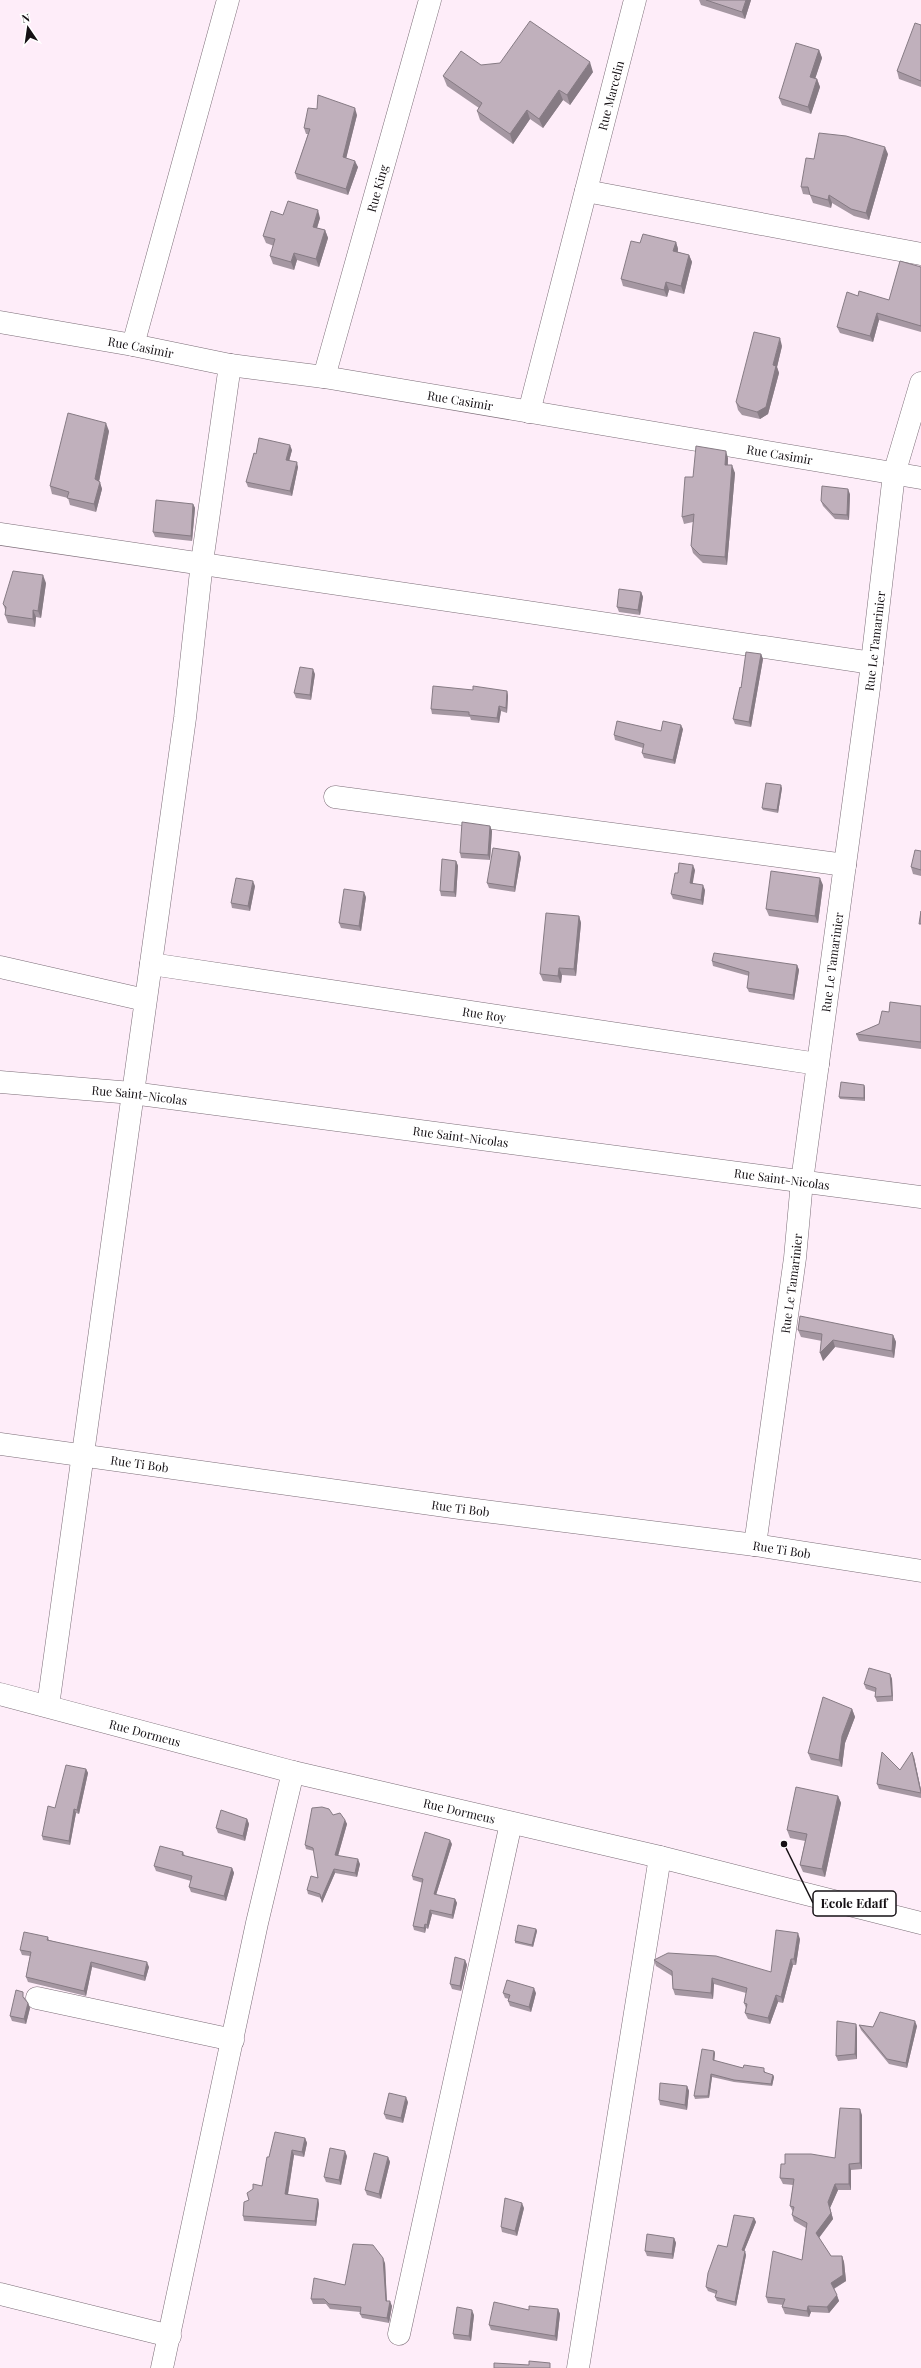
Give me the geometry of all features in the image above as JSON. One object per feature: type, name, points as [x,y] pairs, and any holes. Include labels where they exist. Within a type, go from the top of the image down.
[{"type":"street","points":[[133,345],[228,0]]},
{"type":"street","name":"Rue King","points":[[324,377],[430,0]]},
{"type":"street","name":"Rue Marcelin","points":[[529,412],[635,0]]},
{"type":"street","points":[[586,192],[921,254]]},
{"type":"street","name":"Rue Casimir","points":[[0,322],[133,345],[230,365],[324,377],[921,478]]},
{"type":"street","points":[[48,1706],[185,718],[202,562],[230,365]]},
{"type":"street","name":"Rue Le Tamarinier","points":[[754,1545],[795,1258],[802,1182],[872,663],[894,474],[921,383]]},
{"type":"street","points":[[0,534],[202,562],[872,663]]},
{"type":"street","points":[[335,797],[845,865]]},
{"type":"street","name":"Rue Roy","points":[[150,964],[818,1064]]},
{"type":"street","points":[[0,967],[145,1000]]},
{"type":"street","name":"Rue Saint-Nicolas","points":[[0,1082],[132,1093],[921,1197]]},
{"type":"street","name":"Rue Ti Bob","points":[[0,1444],[460,1508],[754,1545],[921,1571]]},
{"type":"street","name":"Rue Dormeus","points":[[0,1694],[293,1772],[660,1857],[921,1923]]},
{"type":"street","points":[[162,2368],[293,1772]]},
{"type":"street","points":[[399,2334],[511,1822]]},
{"type":"street","points":[[578,2368],[660,1857]]},
{"type":"street","points":[[37,1998],[233,2040]]},
{"type":"street","points":[[0,2294],[170,2336]]},
{"type":"building","points":[[706,0],[746,0],[742,12]]},
{"type":"building","points":[[530,21],[590,62],[567,95],[559,90],[539,119],[527,110],[510,134],[477,111],[482,103],[443,76],[461,51],[481,65],[500,63]]},
{"type":"building","points":[[915,23],[921,25],[921,81],[897,71]]},
{"type":"building","points":[[796,43],[819,50],[810,77],[817,79],[808,107],[779,98]]},
{"type":"building","points":[[318,95],[355,108],[343,157],[355,161],[346,189],[295,173],[310,129],[304,128],[308,108],[317,109]]},
{"type":"building","points":[[819,133],[846,136],[885,147],[866,213],[851,209],[829,195],[828,200],[810,195],[808,187],[801,187],[806,158],[814,159]]},
{"type":"building","points":[[288,201],[318,210],[313,227],[325,230],[316,259],[294,253],[291,262],[270,256],[275,239],[263,236],[271,211],[283,215]]},
{"type":"building","points":[[643,234],[676,242],[673,251],[689,255],[681,286],[666,282],[664,290],[621,279],[631,241],[640,243]]},
{"type":"building","points":[[900,261],[921,267],[921,326],[877,313],[870,336],[837,327],[847,292],[858,296],[859,291],[889,300]]},
{"type":"building","points":[[754,332],[780,338],[773,365],[776,366],[766,407],[757,412],[740,407],[736,402]]},
{"type":"building","points":[[68,413],[106,423],[95,479],[100,482],[94,504],[67,498],[69,492],[50,486]]},
{"type":"building","points":[[259,438],[290,445],[286,460],[297,462],[290,491],[246,482],[254,453],[256,454]]},
{"type":"building","points":[[696,446],[726,451],[725,465],[732,465],[725,557],[700,555],[691,546],[694,514],[682,517],[685,477],[693,477]]},
{"type":"building","points":[[822,486],[848,489],[847,515],[833,514],[821,501]]},
{"type":"building","points":[[156,500],[193,504],[191,536],[153,532]]},
{"type":"building","points":[[13,571],[43,575],[38,611],[33,610],[33,619],[5,615],[6,607],[3,604]]},
{"type":"building","points":[[619,589],[641,592],[638,610],[617,607]]},
{"type":"building","points":[[746,652],[761,654],[749,722],[733,719],[740,687],[741,688]]},
{"type":"building","points":[[300,667],[313,669],[310,695],[294,693]]},
{"type":"building","points":[[433,686],[473,690],[473,686],[507,691],[506,708],[499,706],[497,718],[469,715],[469,712],[431,709]]},
{"type":"building","points":[[617,721],[661,731],[663,721],[681,725],[673,760],[642,753],[644,744],[614,735]]},
{"type":"building","points":[[766,783],[781,785],[777,810],[762,808]]},
{"type":"building","points":[[462,822],[490,826],[488,855],[460,853]]},
{"type":"building","points":[[493,848],[519,852],[514,887],[487,883]]},
{"type":"building","points":[[915,850],[921,851],[921,870],[911,867]]},
{"type":"building","points":[[442,859],[456,861],[454,892],[440,891]]},
{"type":"building","points":[[679,863],[693,865],[690,883],[703,885],[701,900],[671,894],[675,873],[678,873]]},
{"type":"building","points":[[771,871],[820,878],[815,916],[766,909]]},
{"type":"building","points":[[236,878],[253,881],[248,906],[231,903]]},
{"type":"building","points":[[344,889],[364,892],[359,926],[339,923]]},
{"type":"building","points":[[921,911],[921,924],[919,924]]},
{"type":"building","points":[[546,913],[579,916],[574,969],[559,968],[558,976],[540,974]]},
{"type":"building","points":[[714,953],[797,965],[793,995],[747,988],[749,972],[712,961]]},
{"type":"building","points":[[890,1002],[921,1006],[921,1042],[856,1034],[879,1024],[882,1011],[889,1012]]},
{"type":"building","points":[[841,1082],[864,1085],[864,1098],[839,1097]]},
{"type":"building","points":[[800,1316],[893,1335],[892,1351],[833,1340],[820,1353],[822,1334],[798,1330]]},
{"type":"building","points":[[869,1668],[890,1674],[892,1696],[875,1697],[876,1688],[864,1684]]},
{"type":"building","points":[[823,1697],[852,1709],[842,1736],[839,1760],[808,1753]]},
{"type":"building","points":[[882,1752],[900,1770],[912,1752],[921,1793],[877,1784]]},
{"type":"building","points":[[66,1765],[86,1769],[77,1810],[74,1809],[69,1841],[42,1836],[48,1806],[55,1808]]},
{"type":"building","points":[[796,1787],[838,1796],[822,1869],[800,1865],[807,1834],[787,1830]]},
{"type":"building","points":[[322,1807],[329,1809],[333,1815],[340,1813],[345,1820],[335,1855],[358,1859],[355,1873],[334,1869],[321,1899],[320,1894],[307,1890],[311,1876],[318,1878],[313,1848],[305,1845],[312,1808]]},
{"type":"building","points":[[221,1810],[247,1819],[243,1836],[216,1828]]},
{"type":"building","points":[[425,1832],[450,1840],[434,1894],[455,1899],[452,1915],[430,1910],[427,1925],[425,1924],[424,1928],[413,1926],[423,1879],[412,1876]]},
{"type":"building","points":[[160,1846],[183,1852],[182,1855],[232,1868],[224,1896],[189,1887],[192,1876],[154,1866]]},
{"type":"building","points":[[518,1925],[536,1929],[532,1945],[515,1941]]},
{"type":"building","points":[[776,1930],[798,1933],[794,1959],[791,1959],[781,1997],[776,1995],[768,2018],[745,2013],[747,2004],[744,2003],[747,1988],[712,1978],[711,1993],[673,1989],[672,1971],[654,1960],[668,1953],[716,1956],[771,1972]]},
{"type":"building","points":[[24,1932],[48,1937],[47,1940],[147,1962],[144,1976],[91,1962],[84,1991],[26,1977],[31,1952],[20,1950]]},
{"type":"building","points":[[455,1957],[465,1960],[460,1986],[450,1984]]},
{"type":"building","points":[[507,1980],[534,1988],[529,2007],[508,2001],[510,1995],[503,1993]]},
{"type":"building","points":[[16,1990],[23,1992],[23,1997],[28,2003],[24,2019],[10,2016]]},
{"type":"building","points":[[880,2012],[915,2021],[906,2063],[887,2059],[859,2025],[873,2027]]},
{"type":"building","points":[[837,2021],[856,2024],[855,2054],[836,2056]]},
{"type":"building","points":[[702,2049],[714,2051],[713,2060],[743,2068],[744,2065],[764,2068],[764,2072],[773,2075],[771,2084],[734,2080],[711,2074],[708,2096],[694,2096]]},
{"type":"building","points":[[660,2083],[687,2086],[685,2105],[659,2100]]},
{"type":"building","points":[[389,2093],[406,2097],[401,2118],[384,2114]]},
{"type":"building","points":[[840,2108],[860,2109],[860,2163],[849,2164],[849,2184],[835,2184],[828,2202],[831,2213],[816,2233],[831,2256],[842,2256],[843,2275],[831,2283],[837,2295],[827,2307],[808,2306],[807,2311],[782,2307],[785,2299],[766,2297],[773,2251],[802,2260],[807,2223],[792,2215],[794,2207],[790,2206],[794,2179],[780,2178],[781,2164],[785,2164],[785,2154],[811,2154],[835,2158]]},
{"type":"building","points":[[275,2132],[305,2138],[302,2152],[292,2150],[285,2194],[318,2199],[315,2221],[243,2216],[244,2202],[249,2200],[247,2193],[253,2189],[253,2184],[262,2186],[267,2157],[269,2157]]},
{"type":"building","points":[[330,2148],[345,2151],[339,2180],[324,2177]]},
{"type":"building","points":[[374,2153],[388,2157],[379,2194],[365,2190]]},
{"type":"building","points":[[505,2198],[522,2203],[515,2231],[501,2227]]},
{"type":"building","points":[[734,2215],[754,2218],[742,2250],[745,2251],[735,2302],[715,2297],[717,2291],[706,2287],[708,2273],[718,2245],[727,2247]]},
{"type":"building","points":[[647,2234],[674,2238],[672,2254],[645,2251]]},
{"type":"building","points":[[353,2244],[373,2245],[383,2258],[386,2301],[390,2301],[387,2318],[360,2314],[361,2307],[329,2304],[324,2299],[311,2299],[314,2278],[345,2285]]},
{"type":"building","points":[[494,2302],[529,2310],[529,2306],[558,2309],[555,2336],[489,2325]]},
{"type":"building","points":[[457,2307],[472,2310],[469,2336],[453,2334]]},
{"type":"building","points":[[529,2361],[550,2363],[550,2368],[494,2368],[494,2363],[529,2365]]},
{"type":"place","name":"Ecole Edaff","points":[[784,1844]]}]
